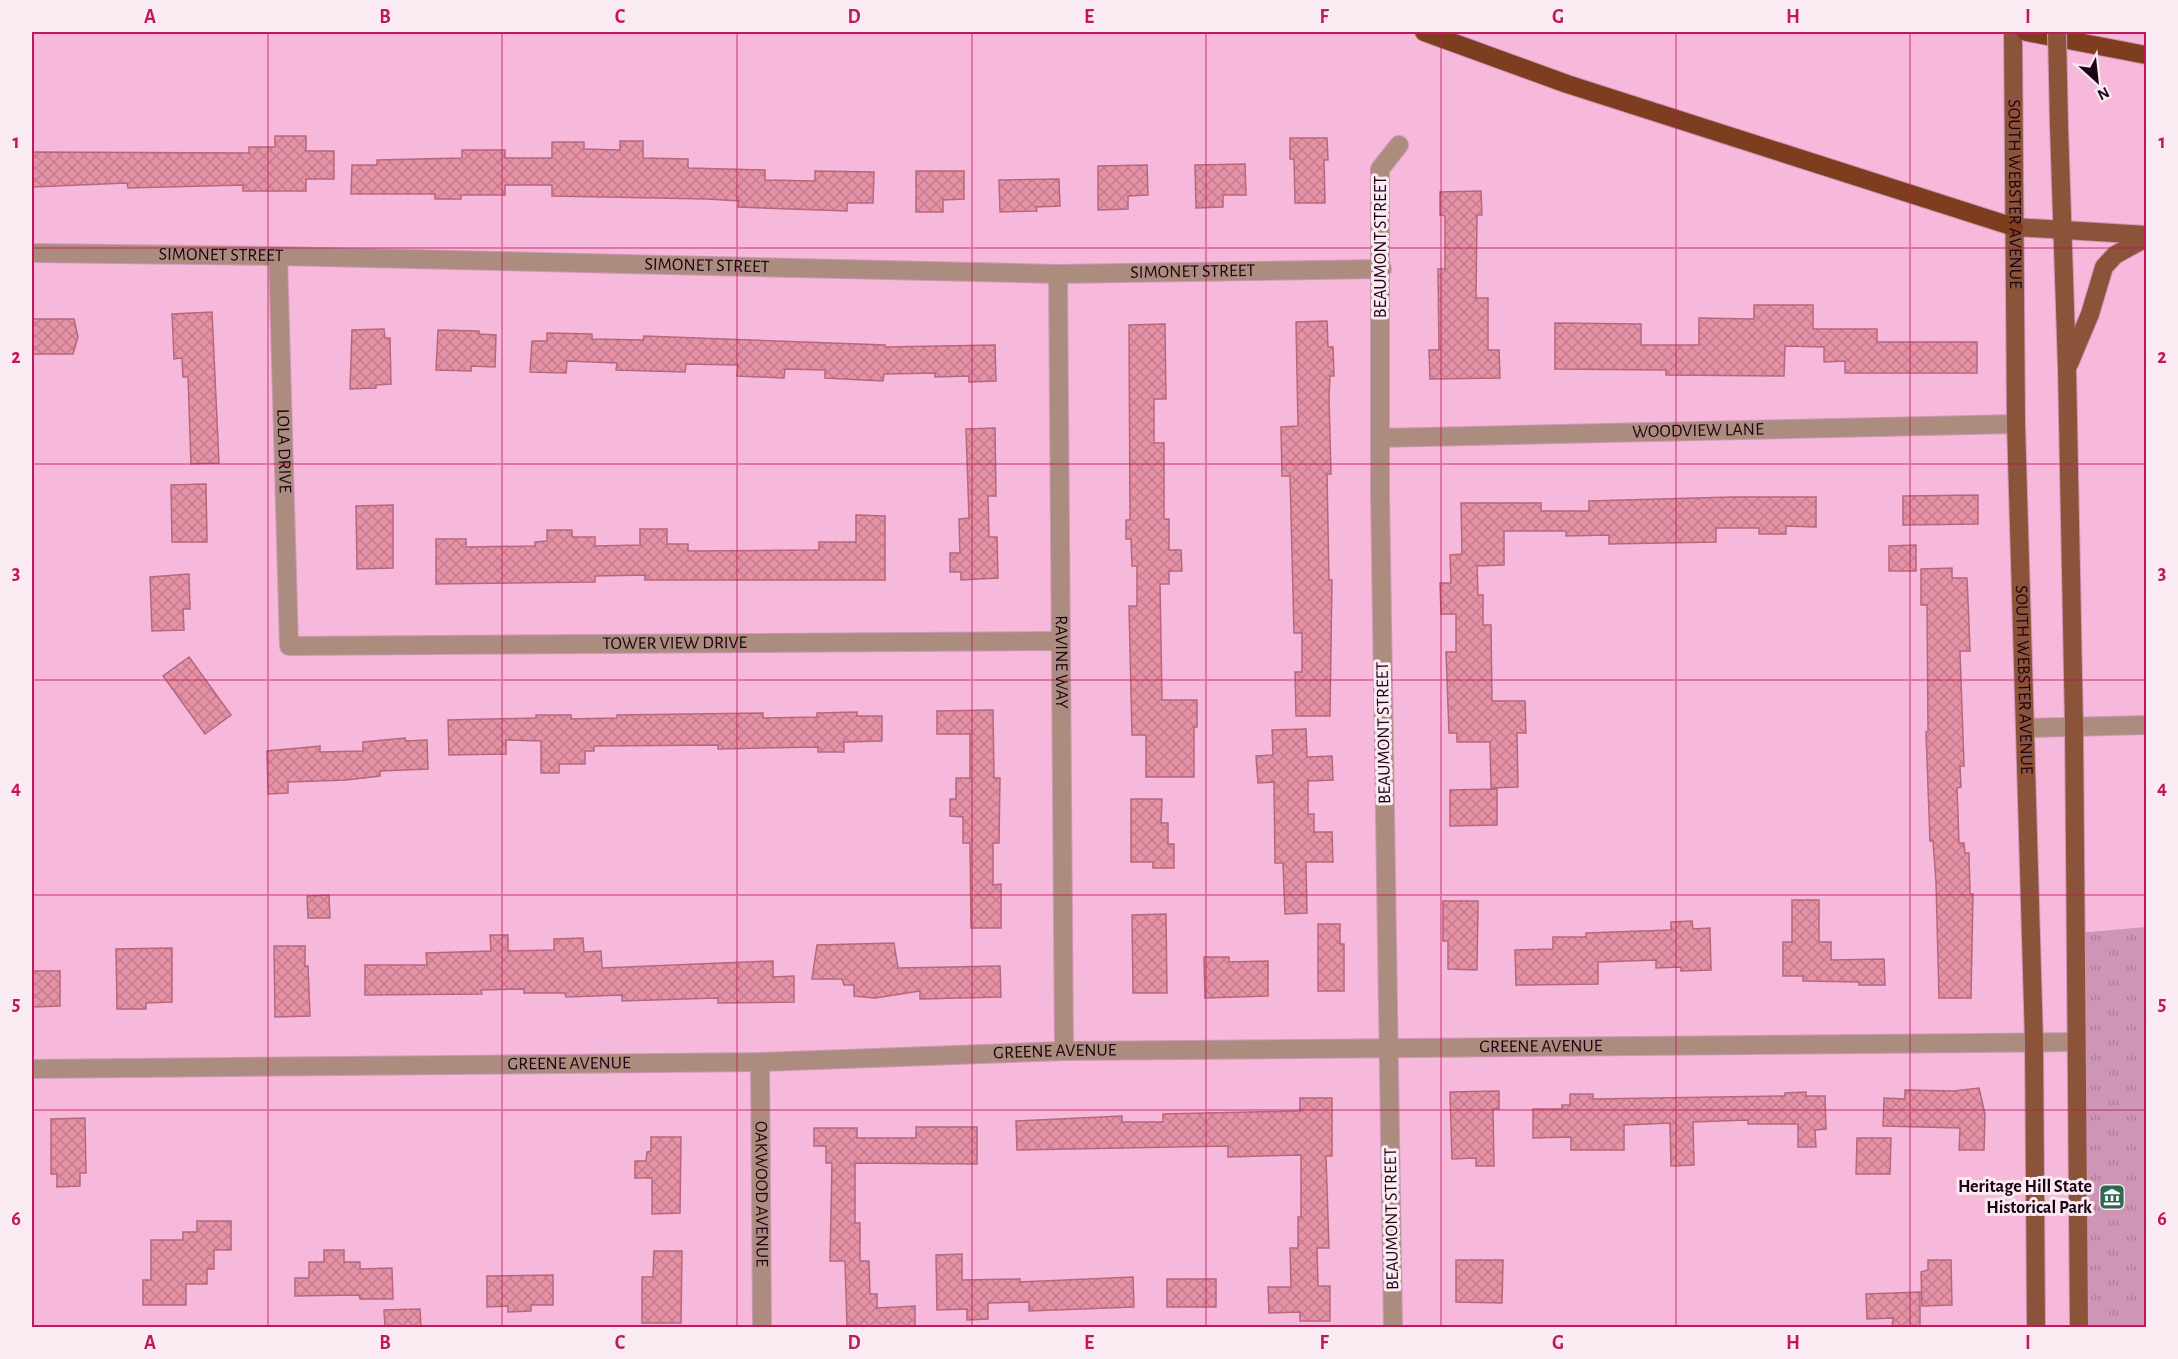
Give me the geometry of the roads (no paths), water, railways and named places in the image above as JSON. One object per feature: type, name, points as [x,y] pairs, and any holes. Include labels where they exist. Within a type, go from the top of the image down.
[{"type":"highway","points":[[1424,32],[1567,84],[2014,227]]},
{"type":"highway","points":[[2026,32],[2146,55]]},
{"type":"main road","name":"SOUTH WEBSTER AVENUE","points":[[2013,32],[2016,424],[2027,728],[2034,1041],[2036,1328]]},
{"type":"main road","points":[[2057,32],[2074,726],[2079,1328]]},
{"type":"main road","points":[[2014,227],[2146,237]]},
{"type":"main road","points":[[2067,368],[2090,314],[2104,267],[2115,255],[2146,237]]},
{"type":"street","name":"BEAUMONT STREET","points":[[1393,1328],[1380,438],[1382,269],[1380,169],[1399,145]]},
{"type":"street","name":"SIMONET STREET","points":[[32,253],[278,256],[1058,274],[1382,269]]},
{"type":"street","name":"LOLA DRIVE","points":[[278,256],[289,646]]},
{"type":"street","name":"RAVINE WAY","points":[[1058,274],[1064,1051]]},
{"type":"street","name":"WOODVIEW LANE","points":[[1380,438],[2016,424]]},
{"type":"street","name":"TOWER VIEW DRIVE","points":[[289,646],[1061,641]]},
{"type":"street","points":[[2027,728],[2146,725]]},
{"type":"street","name":"GREENE AVENUE","points":[[32,1069],[760,1062],[1064,1051],[2077,1042]]},
{"type":"street","name":"OAKWOOD AVENUE","points":[[760,1062],[762,1328]]},
{"type":"place","name":"Heritage Hill State Historical Park","points":[[2112,1197]]}]
